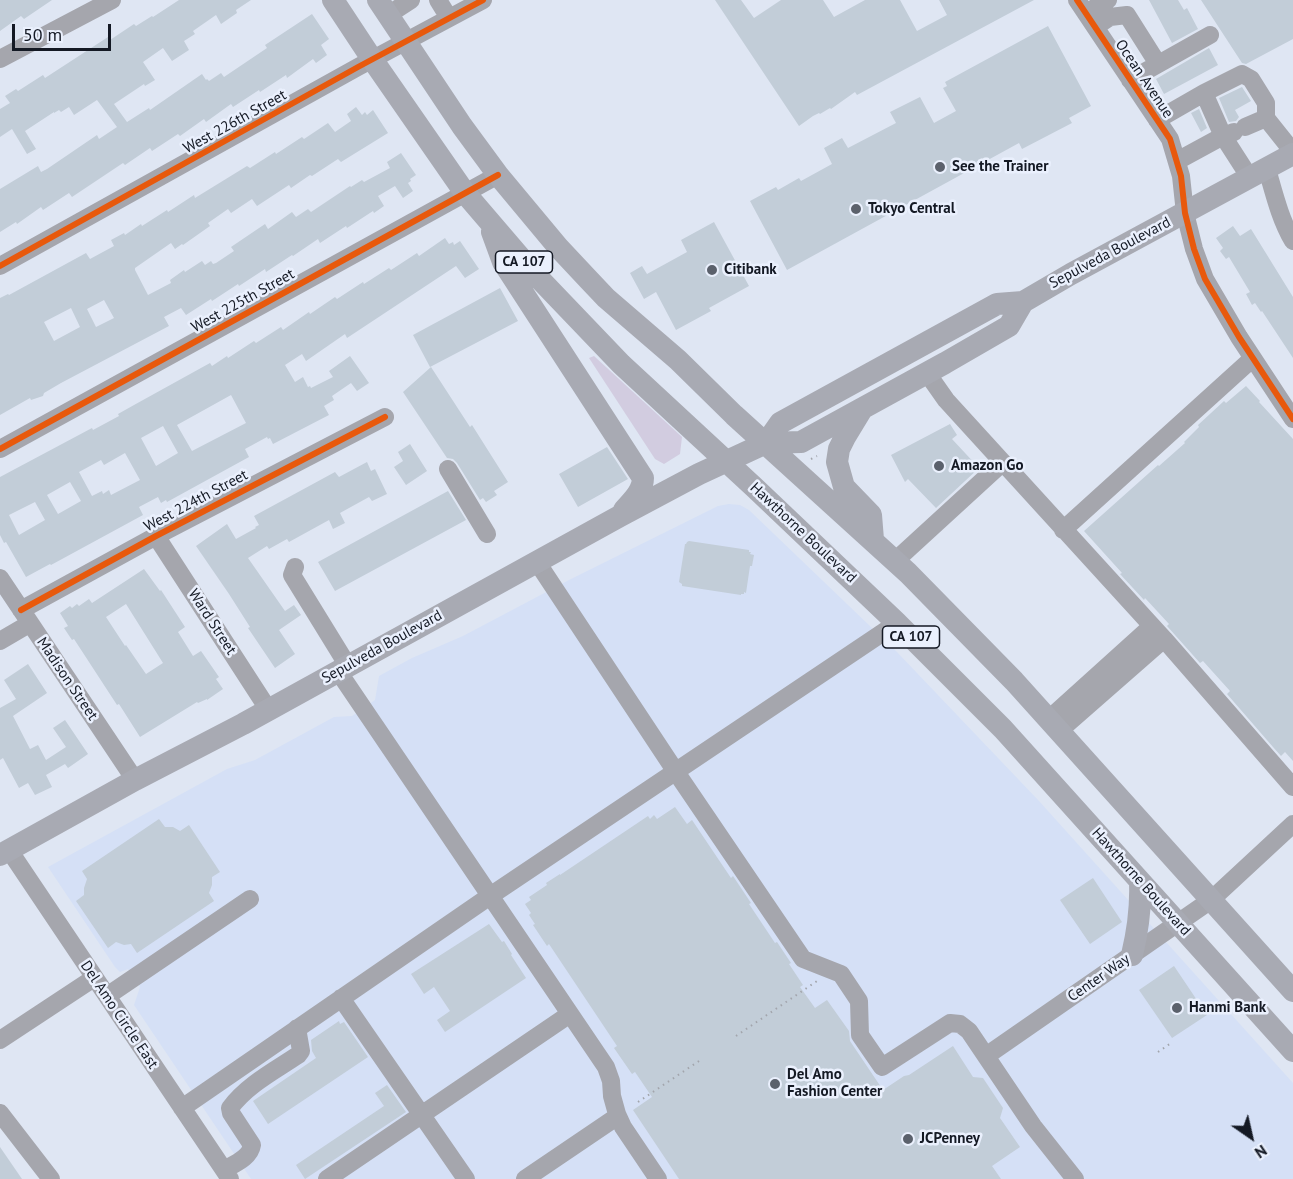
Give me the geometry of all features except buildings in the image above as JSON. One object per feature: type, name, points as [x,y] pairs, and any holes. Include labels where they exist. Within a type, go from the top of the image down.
[{"type":"main road","name":"Hawthorne Boulevard","points":[[333,0],[465,193],[531,270],[621,364],[897,623],[1003,729],[1293,1051]]},
{"type":"main road","name":"CA 107","points":[[383,7],[462,126],[498,175],[558,247],[606,298],[678,360],[734,415],[896,561],[1006,672],[1293,991]]},
{"type":"main road","name":"Sepulveda Boulevard","points":[[765,443],[780,423],[997,304],[1023,302],[1293,153]]},
{"type":"main road","points":[[488,220],[503,262],[643,478],[640,491],[620,516]]},
{"type":"main road","name":"Sepulveda Boulevard","points":[[4,852],[699,474],[765,443],[801,442],[1010,326],[1023,302]]},
{"type":"main road","points":[[863,407],[844,437],[837,462],[844,487],[871,516],[873,540]]},
{"type":"main road","points":[[1132,954],[1141,904],[1140,882]]},
{"type":"street","points":[[0,59],[112,0]]},
{"type":"street","points":[[383,7],[411,0]]},
{"type":"street","points":[[438,0],[449,18]]},
{"type":"street","points":[[1086,14],[1108,0]]},
{"type":"street","name":"West 226th Street","points":[[0,266],[478,1]]},
{"type":"street","points":[[1086,14],[1110,17],[1127,15],[1158,64]]},
{"type":"street","name":"Ocean Avenue","points":[[1086,14],[1170,139],[1181,176],[1185,213],[1194,249],[1205,279],[1293,419]]},
{"type":"street","points":[[1130,80],[1210,35]]},
{"type":"street","points":[[1157,120],[1242,74],[1251,79],[1266,103],[1266,118],[1293,153]]},
{"type":"street","points":[[1211,89],[1277,203],[1291,237]]},
{"type":"street","points":[[1177,161],[1266,118]]},
{"type":"street","name":"West 225th Street","points":[[0,449],[498,175]]},
{"type":"street","points":[[1064,530],[1253,358]]},
{"type":"street","points":[[927,373],[946,400],[1158,633],[1293,787]]},
{"type":"street","name":"West 224th Street","points":[[0,641],[25,617],[156,536],[385,417]]},
{"type":"street","points":[[896,561],[1002,463]]},
{"type":"street","points":[[448,469],[487,534]]},
{"type":"street","name":"Ward Street","points":[[156,536],[268,709]]},
{"type":"street","points":[[537,562],[803,959],[842,974],[859,1001],[860,1035],[882,1067],[950,1023],[960,1024],[969,1031],[1033,1126],[1075,1179]]},
{"type":"street","points":[[295,567],[292,574],[343,668],[490,896],[606,1067],[611,1080],[612,1096],[623,1127],[658,1179]]},
{"type":"street","name":"Madison Street","points":[[0,578],[135,780]]},
{"type":"street","points":[[182,1108],[490,896],[897,623]]},
{"type":"street","points":[[1054,725],[1158,633]]},
{"type":"street","name":"Center Way","points":[[986,1056],[1211,900],[1293,824]]},
{"type":"street","name":"Del Amo Circle East","points":[[4,852],[107,996],[227,1175]]},
{"type":"street","points":[[107,996],[250,898]]},
{"type":"street","points":[[0,1040],[94,978]]},
{"type":"street","points":[[341,998],[466,1179]]},
{"type":"street","points":[[327,1179],[570,1014]]},
{"type":"street","points":[[227,1175],[252,1150],[252,1145],[230,1108],[254,1084],[298,1055],[301,1046],[297,1028]]},
{"type":"street","points":[[242,1066],[254,1084]]},
{"type":"street","points":[[0,1113],[51,1179]]},
{"type":"street","points":[[525,1179],[618,1116]]},
{"type":"path","points":[[811,459],[817,456]]},
{"type":"path","points":[[736,1036],[817,981]]},
{"type":"path","points":[[1158,1052],[1171,1043]]},
{"type":"path","points":[[638,1102],[702,1059]]},
{"type":"shaded area","points":[[594,356],[682,437],[680,454],[664,464],[655,459],[589,358]]},
{"type":"shaded area","name":"Del Amo Fashion Center","points":[[740,505],[749,510],[896,651],[1039,801],[1293,1083],[1293,1179],[251,1179],[134,1005],[140,987],[128,969],[120,972],[115,967],[48,867],[227,769],[255,760],[334,717],[352,716],[375,700],[379,676],[412,658],[463,636],[718,506]]},
{"type":"cycle path","points":[[0,266],[483,0]]},
{"type":"cycle path","points":[[1077,0],[1170,139],[1181,176],[1185,213],[1194,249],[1205,279],[1239,337],[1293,419]]},
{"type":"cycle path","points":[[0,449],[498,175]]},
{"type":"cycle path","points":[[21,610],[156,536],[385,417]]},
{"type":"place","name":"See the Trainer","points":[[940,167]]},
{"type":"place","name":"Tokyo Central","points":[[856,209]]},
{"type":"place","name":"Citibank","points":[[712,270]]},
{"type":"place","name":"Amazon Go","points":[[939,466]]},
{"type":"place","name":"Hanmi Bank","points":[[1177,1008]]},
{"type":"place","name":"Del Amo Fashion Center","points":[[775,1084]]},
{"type":"place","name":"JCPenney","points":[[908,1139]]}]
